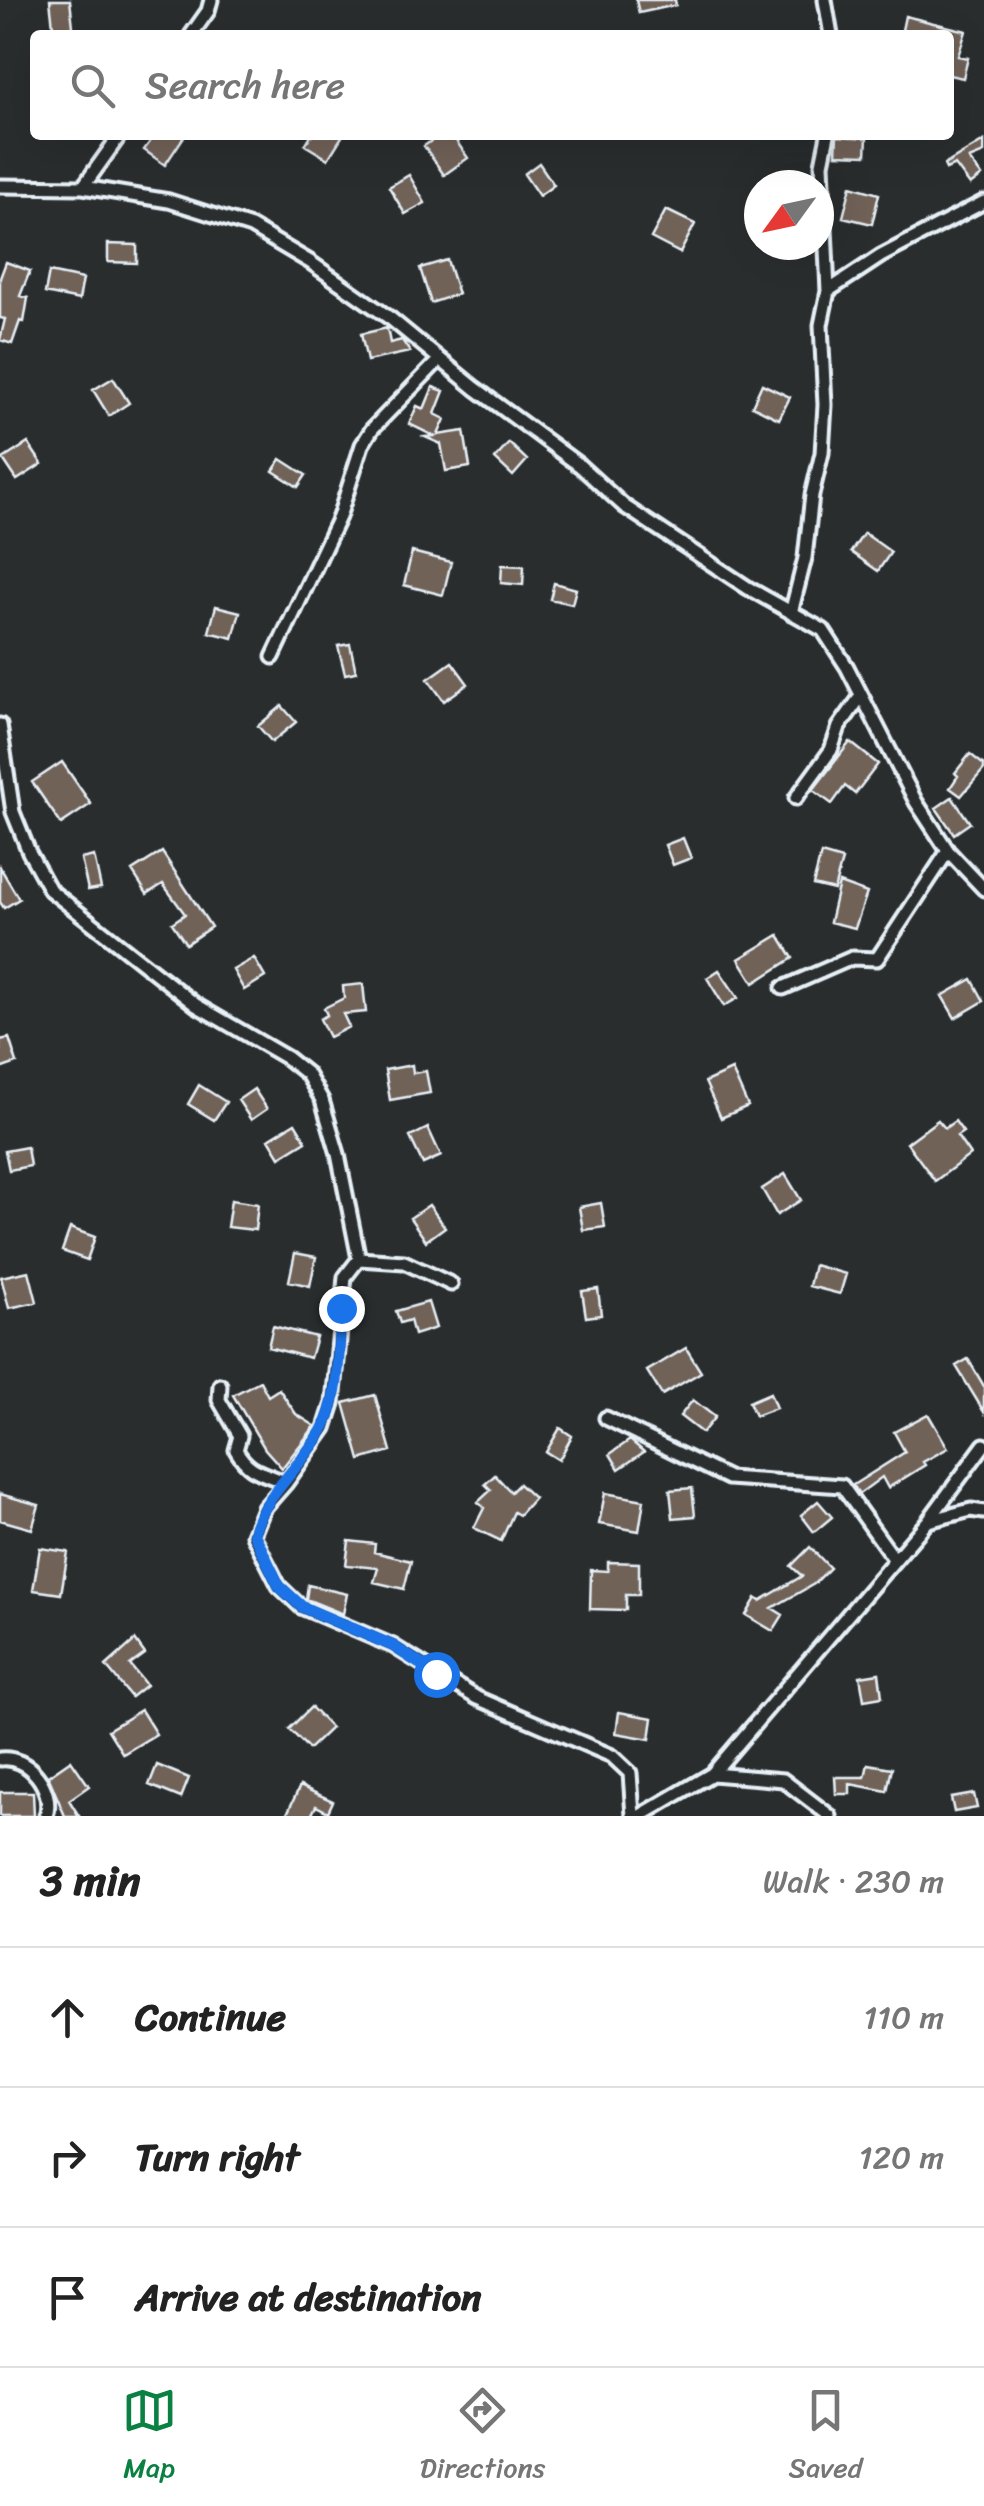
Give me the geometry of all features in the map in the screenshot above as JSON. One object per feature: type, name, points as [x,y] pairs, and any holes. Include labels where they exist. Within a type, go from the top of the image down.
[{"type":"street","points":[[195,30],[211,0]]},
{"type":"street","points":[[825,0],[829,30]]},
{"type":"street","points":[[83,187],[116,140]]},
{"type":"street","points":[[791,614],[805,558],[812,495],[822,452],[825,406],[821,325],[828,291],[822,164],[827,140]]},
{"type":"street","points":[[0,186],[83,187],[169,202],[251,228],[310,262],[391,319],[579,465],[624,506],[791,614],[823,630],[916,802],[948,851],[984,889]]},
{"type":"street","points":[[828,291],[881,256],[984,202]]},
{"type":"street","points":[[273,657],[339,517],[362,444],[440,359]]},
{"type":"street","points":[[796,798],[862,696]]},
{"type":"street","points":[[0,725],[6,810],[50,890],[196,1005],[287,1058],[307,1074],[322,1100],[338,1154],[359,1259],[345,1277],[333,1403],[324,1428],[264,1508],[254,1534],[279,1586],[302,1607],[393,1646],[477,1698],[612,1756],[630,1773],[637,1816],[712,1774],[928,1521],[984,1445]]},
{"type":"street","points":[[783,988],[852,958],[877,959],[948,851]]},
{"type":"street","points":[[359,1259],[404,1262],[451,1284]]},
{"type":"street","points":[[220,1385],[220,1400],[240,1436],[236,1450],[244,1462],[254,1472],[286,1483]]},
{"type":"street","points":[[606,1418],[728,1478],[842,1486],[894,1560]]},
{"type":"street","points":[[928,1521],[971,1510],[984,1512]]},
{"type":"street","points":[[0,1759],[22,1762],[38,1776],[46,1792],[46,1816]]},
{"type":"street","points":[[712,1774],[783,1780],[830,1816]]},
{"type":"building","points":[[50,0],[70,0],[73,30],[53,30]]},
{"type":"building","points":[[636,0],[675,0],[676,5],[639,13]]},
{"type":"building","points":[[905,16],[966,31],[958,56],[968,58],[963,78],[954,76],[954,30],[902,30]]},
{"type":"building","points":[[151,140],[182,140],[165,165],[144,150]]},
{"type":"building","points":[[308,140],[340,140],[328,159],[305,145]]},
{"type":"building","points":[[433,140],[455,140],[468,158],[444,175],[424,146]]},
{"type":"building","points":[[837,140],[867,140],[866,155],[836,154]]},
{"type":"building","points":[[984,141],[984,153],[969,159],[982,176],[970,185],[955,165],[946,169],[944,165]]},
{"type":"building","points":[[539,163],[554,185],[539,196],[524,174]]},
{"type":"building","points":[[409,175],[425,203],[405,214],[389,187]]},
{"type":"building","points":[[851,186],[879,194],[872,224],[843,217]]},
{"type":"building","points":[[666,210],[695,224],[680,253],[651,238]]},
{"type":"building","points":[[108,244],[137,245],[137,263],[108,262]]},
{"type":"building","points":[[447,260],[458,294],[431,303],[420,268]]},
{"type":"building","points":[[6,262],[30,271],[20,296],[28,298],[24,322],[20,321],[12,344],[0,340],[5,319],[0,318],[0,278]]},
{"type":"building","points":[[49,272],[83,279],[79,300],[45,293]]},
{"type":"building","points":[[387,328],[390,343],[402,340],[410,352],[367,361],[361,334]]},
{"type":"building","points":[[113,378],[129,403],[109,416],[93,390]]},
{"type":"building","points":[[762,384],[790,397],[779,419],[752,406]]},
{"type":"building","points":[[433,387],[444,391],[435,414],[445,419],[438,435],[464,431],[470,467],[446,471],[441,444],[425,437],[434,436],[409,424],[417,406],[424,409]]},
{"type":"building","points":[[28,443],[42,464],[17,480],[3,459]]},
{"type":"building","points":[[509,443],[527,460],[513,476],[495,459]]},
{"type":"building","points":[[281,459],[306,475],[298,487],[273,471]]},
{"type":"building","points":[[864,533],[891,552],[878,571],[851,552]]},
{"type":"building","points":[[412,552],[451,562],[443,595],[404,585]]},
{"type":"building","points":[[502,565],[524,566],[523,585],[501,583]]},
{"type":"building","points":[[554,583],[576,589],[572,604],[550,599]]},
{"type":"building","points":[[216,606],[240,612],[233,638],[209,632]]},
{"type":"building","points":[[350,644],[356,672],[345,674],[338,646]]},
{"type":"building","points":[[452,662],[468,684],[444,701],[428,679]]},
{"type":"building","points":[[282,706],[296,722],[272,742],[258,726]]},
{"type":"building","points":[[850,742],[878,764],[855,794],[845,786],[832,804],[813,790]]},
{"type":"building","points":[[970,754],[984,769],[961,796],[950,788],[958,776],[955,773]]},
{"type":"building","points":[[62,762],[91,804],[61,824],[32,782]]},
{"type":"building","points":[[952,797],[970,823],[954,834],[936,808]]},
{"type":"building","points":[[683,838],[691,858],[673,865],[665,845]]},
{"type":"building","points":[[162,852],[211,927],[186,944],[172,923],[185,914],[163,884],[147,894],[132,871]]},
{"type":"building","points":[[821,854],[842,860],[834,890],[813,885]]},
{"type":"building","points":[[94,856],[101,888],[88,890],[81,859]]},
{"type":"building","points":[[0,867],[19,899],[4,908],[0,902]]},
{"type":"building","points":[[839,883],[867,893],[855,928],[830,922]]},
{"type":"building","points":[[779,935],[793,958],[754,983],[739,959]]},
{"type":"building","points":[[254,958],[265,977],[244,990],[233,970]]},
{"type":"building","points":[[719,970],[738,998],[724,1006],[707,978]]},
{"type":"building","points":[[972,979],[984,1001],[955,1018],[942,996]]},
{"type":"building","points":[[363,984],[366,1012],[343,1014],[349,1027],[329,1037],[320,1019],[327,1015],[324,1008],[344,998],[343,986]]},
{"type":"building","points":[[9,1038],[17,1063],[0,1069],[0,1040]]},
{"type":"building","points":[[412,1065],[413,1073],[426,1071],[430,1093],[390,1100],[385,1070]]},
{"type":"building","points":[[732,1070],[748,1106],[721,1118],[705,1082]]},
{"type":"building","points":[[199,1085],[226,1102],[214,1120],[188,1104]]},
{"type":"building","points":[[254,1089],[267,1109],[251,1120],[238,1100]]},
{"type":"building","points":[[938,1120],[945,1128],[955,1121],[963,1132],[957,1136],[970,1155],[935,1181],[907,1143]]},
{"type":"building","points":[[295,1123],[306,1141],[280,1157],[269,1139]]},
{"type":"building","points":[[428,1128],[441,1156],[423,1164],[410,1137]]},
{"type":"building","points":[[27,1147],[30,1166],[9,1170],[5,1151]]},
{"type":"building","points":[[785,1174],[801,1200],[777,1215],[762,1189]]},
{"type":"building","points":[[231,1200],[258,1204],[255,1230],[227,1227]]},
{"type":"building","points":[[601,1203],[605,1227],[583,1230],[579,1207]]},
{"type":"building","points":[[429,1205],[445,1227],[426,1241],[410,1218]]},
{"type":"building","points":[[70,1228],[95,1237],[87,1260],[62,1251]]},
{"type":"building","points":[[295,1253],[316,1257],[310,1286],[289,1281]]},
{"type":"building","points":[[814,1265],[846,1274],[840,1294],[809,1286]]},
{"type":"building","points":[[29,1271],[37,1302],[9,1308],[1,1277]]},
{"type":"building","points":[[598,1289],[601,1315],[586,1317],[582,1291]]},
{"type":"building","points":[[428,1302],[436,1328],[414,1335],[410,1320],[400,1323],[396,1311]]},
{"type":"building","points":[[273,1326],[316,1337],[310,1358],[268,1347]]},
{"type":"building","points":[[686,1348],[701,1372],[662,1395],[647,1371]]},
{"type":"building","points":[[968,1359],[984,1386],[984,1412],[956,1366]]},
{"type":"building","points":[[260,1381],[268,1396],[279,1389],[296,1414],[315,1426],[282,1468],[265,1449],[233,1395]]},
{"type":"building","points":[[770,1393],[776,1408],[755,1416],[749,1402]]},
{"type":"building","points":[[375,1395],[391,1451],[360,1460],[344,1403]]},
{"type":"building","points":[[693,1400],[715,1417],[702,1433],[680,1416]]},
{"type":"building","points":[[928,1414],[948,1448],[888,1488],[882,1477],[859,1494],[853,1485],[905,1452],[894,1432]]},
{"type":"building","points":[[560,1428],[572,1436],[559,1460],[546,1452]]},
{"type":"building","points":[[630,1440],[644,1452],[619,1469],[610,1454]]},
{"type":"building","points":[[495,1475],[511,1492],[519,1484],[534,1498],[519,1515],[514,1512],[501,1541],[474,1528],[484,1508],[478,1502],[491,1490],[485,1484]]},
{"type":"building","points":[[692,1488],[695,1516],[673,1518],[670,1490]]},
{"type":"building","points":[[605,1493],[644,1500],[639,1531],[599,1524]]},
{"type":"building","points":[[0,1494],[39,1505],[32,1529],[0,1520]]},
{"type":"building","points":[[818,1501],[832,1517],[814,1532],[801,1515]]},
{"type":"building","points":[[349,1541],[375,1544],[374,1552],[411,1561],[404,1589],[374,1582],[378,1568],[346,1565]]},
{"type":"building","points":[[810,1547],[830,1568],[814,1584],[772,1608],[783,1615],[773,1631],[746,1615],[756,1598],[760,1601],[802,1576],[791,1566]]},
{"type":"building","points":[[40,1548],[68,1552],[61,1594],[33,1590]]},
{"type":"building","points":[[608,1562],[639,1563],[639,1595],[626,1595],[626,1610],[590,1609],[591,1570],[608,1571]]},
{"type":"building","points":[[308,1585],[347,1594],[343,1614],[306,1599]]},
{"type":"building","points":[[135,1640],[145,1654],[130,1665],[146,1685],[131,1697],[106,1666]]},
{"type":"building","points":[[879,1673],[882,1697],[864,1700],[860,1676]]},
{"type":"building","points":[[311,1707],[331,1728],[309,1749],[289,1729]]},
{"type":"building","points":[[141,1710],[156,1734],[123,1754],[108,1730]]},
{"type":"building","points":[[619,1712],[653,1718],[650,1739],[616,1733]]},
{"type":"building","points":[[71,1760],[89,1786],[69,1800],[79,1816],[65,1816],[48,1776]]},
{"type":"building","points":[[868,1764],[892,1768],[887,1791],[850,1784],[850,1794],[836,1794],[835,1777],[865,1777]]},
{"type":"building","points":[[157,1765],[189,1778],[181,1798],[149,1785]]},
{"type":"building","points":[[300,1786],[333,1801],[328,1812],[316,1806],[311,1816],[286,1816]]},
{"type":"building","points":[[0,1792],[33,1792],[34,1816],[0,1816]]},
{"type":"building","points":[[974,1794],[977,1808],[954,1812],[951,1798]]},
{"type":"route","points":[[341,1308],[333,1403],[324,1428],[307,1456],[264,1508],[254,1534],[279,1586],[302,1607],[393,1646],[436,1674]]}]
